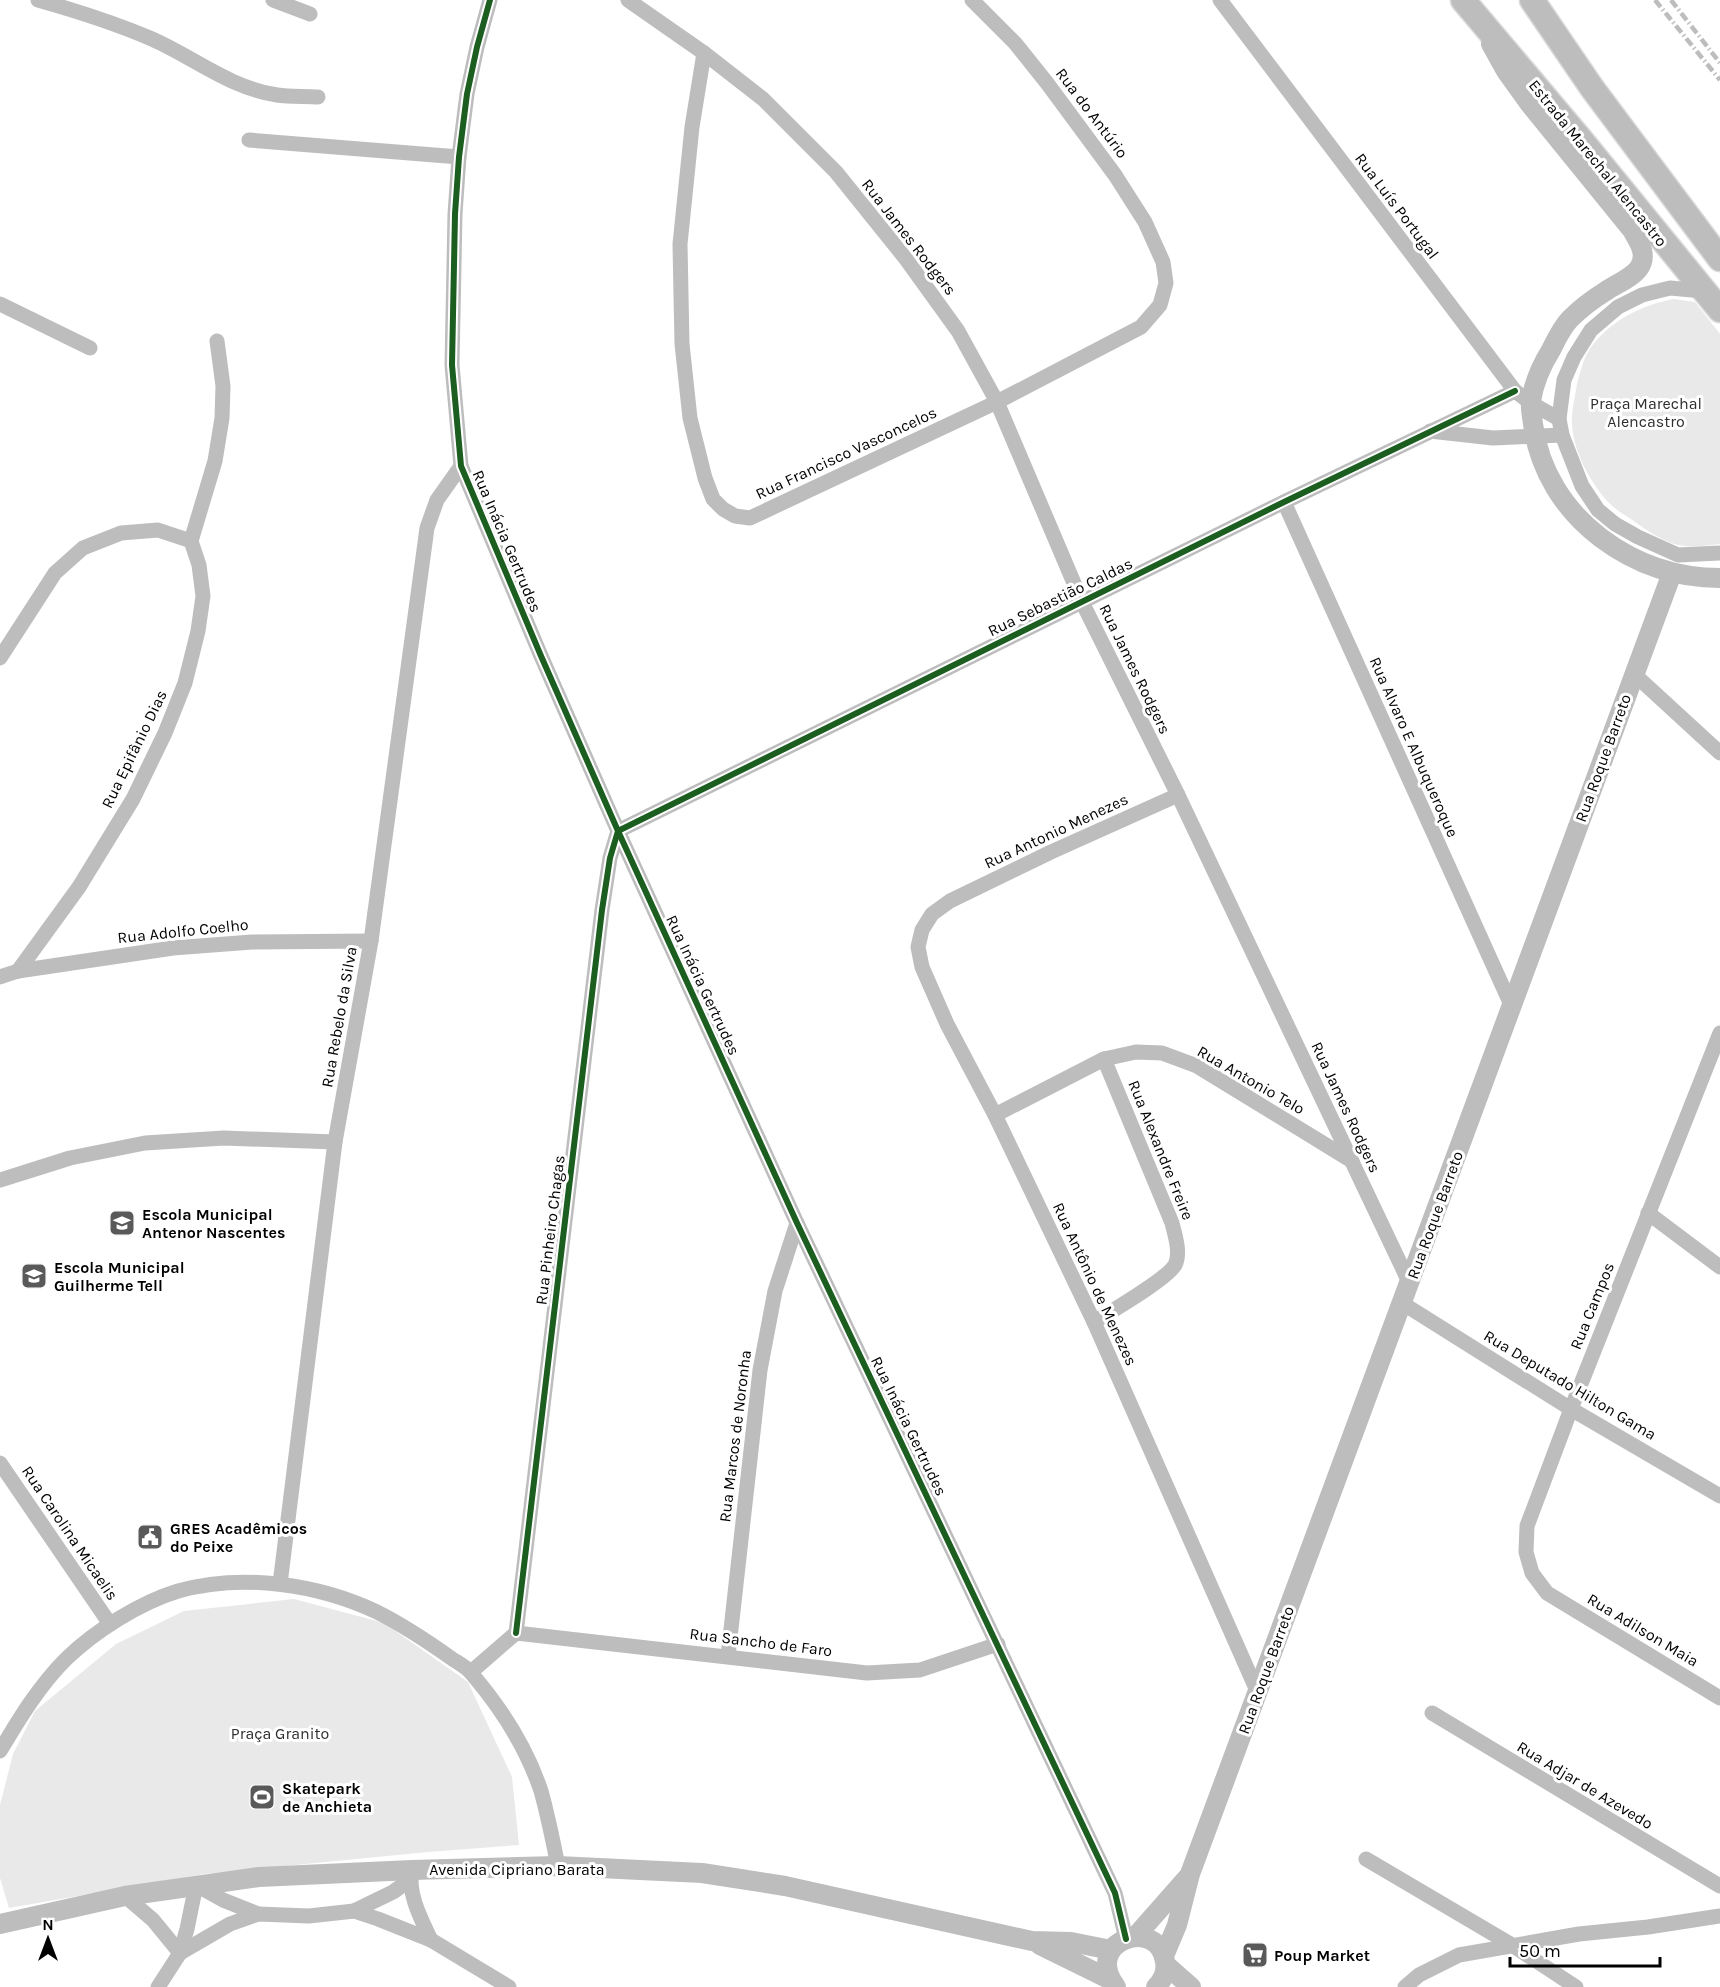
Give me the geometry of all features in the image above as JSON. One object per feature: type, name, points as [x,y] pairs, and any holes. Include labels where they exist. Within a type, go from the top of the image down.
[{"type":"main road","points":[[1532,0],[1592,88],[1720,259]]},
{"type":"main road","name":"Estrada Marechal Alencastro","points":[[1469,8],[1582,141],[1720,310]]},
{"type":"street","points":[[38,0],[80,12],[153,39],[241,85],[277,95],[318,97]]},
{"type":"street","points":[[273,0],[309,14]]},
{"type":"street","name":"Rua Inácia Gertrudes","points":[[490,0],[467,94],[455,214],[452,365],[461,466],[618,831],[797,1223],[1114,1893],[1124,1942]]},
{"type":"street","name":"Rua James Rodgers","points":[[628,0],[704,53],[763,99],[836,172],[906,259],[958,331],[997,402],[1082,602],[1178,795],[1410,1284]]},
{"type":"street","name":"Rua do Antúrio","points":[[972,0],[1022,51],[1115,175],[1145,222],[1163,262]]},
{"type":"street","name":"Rua Luís Portugal","points":[[1220,0],[1515,391],[1559,419]]},
{"type":"street","name":"Estrada Marechal Alencastro","points":[[1469,8],[1506,70],[1529,103],[1632,230],[1643,255],[1643,261],[1638,270],[1588,302],[1567,322],[1538,375],[1531,403]]},
{"type":"street","name":"Rua Francisco Vasconcelos","points":[[704,53],[692,127],[680,244],[682,344],[690,418],[705,478],[713,499],[735,516],[750,518],[997,402],[1141,327],[1160,305],[1166,284],[1163,262]]},
{"type":"street","points":[[249,140],[459,157]]},
{"type":"street","points":[[1703,291],[1670,288],[1642,295],[1618,307],[1591,330],[1574,357],[1564,380],[1559,419],[1562,435],[1582,486],[1598,510],[1615,525],[1678,555],[1720,553]]},
{"type":"street","points":[[0,304],[90,348]]},
{"type":"street","points":[[0,658],[56,573],[83,548],[121,533],[158,530],[191,541],[215,461],[222,418],[223,386],[217,341]]},
{"type":"street","name":"Rua Sebastião Caldas","points":[[618,831],[1284,502],[1515,391]]},
{"type":"street","points":[[1531,403],[1535,436],[1545,469],[1560,496],[1578,518],[1626,555],[1672,573],[1697,578],[1720,578]]},
{"type":"street","points":[[1430,431],[1483,437],[1562,435]]},
{"type":"street","name":"Rua Rebelo da Silva","points":[[280,1584],[335,1142],[371,941],[427,528],[437,500],[461,466]]},
{"type":"street","name":"Rua Alvaro E Albuqueroque","points":[[1284,502],[1512,1006]]},
{"type":"street","name":"Rua Epifânio Dias","points":[[18,971],[79,887],[133,799],[165,733],[185,683],[198,631],[202,596],[200,565],[191,541]]},
{"type":"street","name":"Rua Roque Barreto","points":[[1156,1987],[1164,1975],[1165,1960],[1190,1874],[1678,555]]},
{"type":"street","points":[[1634,674],[1720,753]]},
{"type":"street","name":"Rua Antonio Menezes","points":[[950,901],[1178,795]]},
{"type":"street","name":"Rua Pinheiro Chagas","points":[[516,1633],[602,910],[610,858],[618,831]]},
{"type":"street","name":"Rua Antônio de Menezes","points":[[950,901],[932,914],[922,930],[918,947],[922,966],[947,1024],[995,1115],[1094,1322],[1258,1693]]},
{"type":"street","name":"Rua Adolfo Coelho","points":[[0,977],[18,971],[172,948],[252,942],[371,941]]},
{"type":"street","name":"Rua Campos","points":[[1547,1593],[1532,1573],[1526,1552],[1527,1526],[1571,1408],[1720,1033]]},
{"type":"street","name":"Rua Antonio Telo","points":[[995,1115],[1104,1059],[1136,1052],[1162,1053],[1197,1066],[1352,1161]]},
{"type":"street","name":"Rua Alexandre Freire","points":[[1094,1322],[1163,1277],[1176,1264],[1177,1245],[1172,1223],[1104,1059]]},
{"type":"street","points":[[0,1180],[70,1158],[145,1143],[224,1138],[335,1142]]},
{"type":"street","points":[[1648,1214],[1720,1267]]},
{"type":"street","name":"Rua Marcos de Noronha","points":[[728,1656],[760,1370],[775,1291],[797,1223]]},
{"type":"street","name":"Rua Deputado Hilton Gama","points":[[1402,1303],[1571,1408],[1720,1496]]},
{"type":"street","name":"Rua Carolina Micaelis","points":[[0,1463],[110,1624]]},
{"type":"street","points":[[0,1751],[41,1688],[66,1659],[110,1624],[142,1606],[178,1591],[245,1582],[280,1584],[319,1591],[362,1605],[398,1622],[471,1672],[501,1712],[529,1760],[541,1792],[558,1866]]},
{"type":"street","name":"Rua Adilson Maia","points":[[1547,1593],[1720,1698]]},
{"type":"street","points":[[471,1672],[516,1633]]},
{"type":"street","name":"Rua Sancho de Faro","points":[[516,1633],[867,1673],[920,1670],[998,1644]]},
{"type":"street","name":"Rua Adjar de Azevedo","points":[[1432,1713],[1720,1886]]},
{"type":"street","points":[[1366,1860],[1512,1945],[1576,1987]]},
{"type":"street","name":"Avenida Cipriano Barata","points":[[0,1924],[125,1896],[196,1885],[309,1874],[411,1875],[558,1866],[702,1873],[764,1882],[1032,1941],[1153,1941],[1159,1947],[1165,1960],[1191,1987]]},
{"type":"street","name":"Rua Roque Barreto","points":[[1124,1942],[1190,1874]]},
{"type":"street","points":[[159,1987],[180,1953],[196,1885],[223,1900],[258,1914],[309,1916],[354,1911],[393,1892],[411,1875]]},
{"type":"street","points":[[411,1875],[420,1917],[431,1940]]},
{"type":"street","points":[[125,1896],[153,1920],[180,1953]]},
{"type":"street","points":[[354,1911],[431,1940],[509,1987]]},
{"type":"street","points":[[180,1953],[230,1924],[258,1914]]},
{"type":"street","points":[[1405,1987],[1419,1975],[1459,1955],[1512,1945],[1720,1916]]},
{"type":"street","name":"Avenida Cipriano Barata","points":[[1032,1941],[1112,1983]]},
{"type":"street","points":[[1112,1983],[1107,1969],[1107,1959],[1124,1942]]},
{"type":"green space","name":"Praça Marechal Alencastro","points":[[1673,299],[1695,302],[1720,334],[1720,544],[1691,546],[1674,544],[1651,533],[1616,509],[1602,495],[1589,476],[1573,436],[1572,415],[1577,384],[1589,350],[1606,331],[1626,316]]},
{"type":"green space","name":"Praça Granito","points":[[294,1599],[384,1623],[468,1682],[512,1777],[519,1845],[204,1874],[9,1908],[0,1878],[0,1805],[13,1754],[35,1711],[116,1644],[184,1611]]},
{"type":"railway","points":[[1655,0],[1720,80]]},
{"type":"railway","points":[[1671,0],[1720,63]]},
{"type":"cycle path","points":[[490,0],[467,94],[455,214],[452,365],[461,466],[618,831],[797,1223],[1115,1893],[1126,1939]]},
{"type":"cycle path","points":[[516,1633],[602,910],[610,858],[618,831],[1284,502],[1515,391]]},
{"type":"place","name":"Escola Municipal Antenor Nascentes","points":[[122,1223]]},
{"type":"place","name":"Escola Municipal Guilherme Tell","points":[[34,1276]]},
{"type":"place","name":"GRES Acadêmicos do Peixe","points":[[150,1537]]},
{"type":"place","name":"Skatepark de Anchieta","points":[[262,1797]]},
{"type":"place","name":"Poup Market","points":[[1255,1955]]}]
